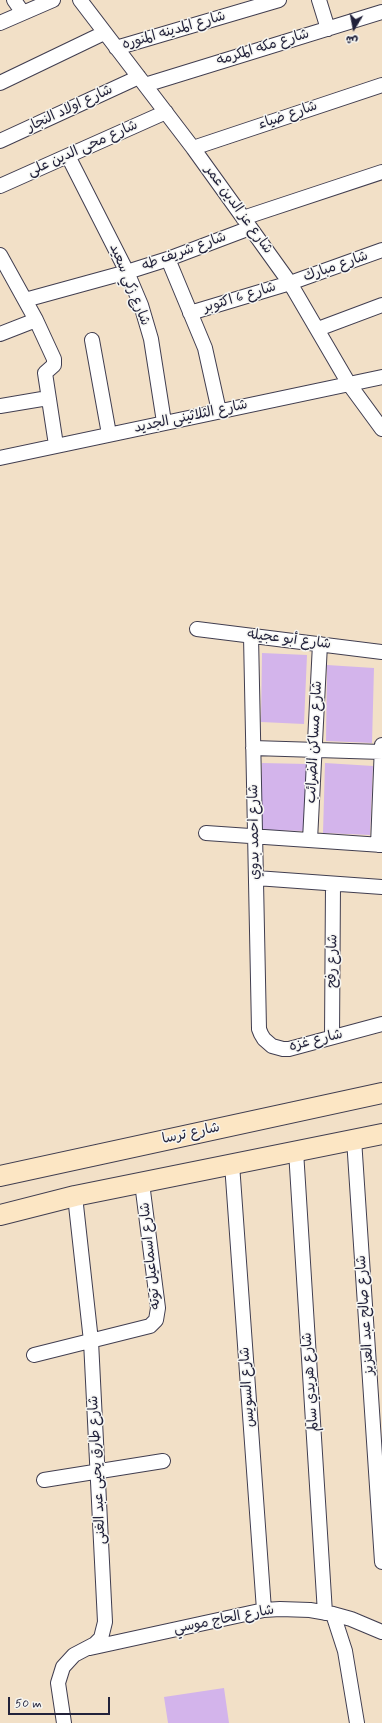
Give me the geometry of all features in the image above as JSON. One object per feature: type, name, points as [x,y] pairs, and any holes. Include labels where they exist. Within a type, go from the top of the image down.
[{"type":"main road","name":"شارع ترسا","points":[[0,1176],[382,1093]]},
{"type":"main road","points":[[0,1215],[75,1196],[382,1134]]},
{"type":"street","points":[[14,0],[23,13]]},
{"type":"street","points":[[0,23],[53,0]]},
{"type":"street","name":"شارع عز الدين عمر","points":[[80,0],[193,148],[290,283],[349,384],[382,430]]},
{"type":"street","name":"شارع المدينه المنوره","points":[[116,48],[279,0]]},
{"type":"street","points":[[319,0],[328,29]]},
{"type":"street","name":"شارع مكه المكرمه","points":[[142,81],[328,29],[382,12]]},
{"type":"street","points":[[0,83],[104,33]]},
{"type":"street","name":"شارع اولاد النجار","points":[[0,141],[142,81]]},
{"type":"street","name":"شارع ضياء","points":[[193,148],[382,85]]},
{"type":"street","name":"شارع محى الدين على","points":[[0,186],[166,112]]},
{"type":"street","name":"شارع زكي سعيد","points":[[68,156],[127,272],[141,305],[151,339],[164,422]]},
{"type":"street","name":"شارع شريف طه","points":[[24,300],[127,272],[168,259],[247,223],[382,172]]},
{"type":"street","name":"شارع مبارك","points":[[290,283],[382,250]]},
{"type":"street","points":[[0,255],[5,276],[24,300],[36,320],[54,359],[54,365],[45,373],[56,445]]},
{"type":"street","points":[[168,259],[204,348],[219,411]]},
{"type":"street","name":"شارع 6 اكتوبر","points":[[190,313],[290,283]]},
{"type":"street","points":[[318,329],[382,306]]},
{"type":"street","points":[[0,334],[36,320]]},
{"type":"street","points":[[92,340],[109,434]]},
{"type":"street","name":"شارع الثلاثينى الجديد","points":[[0,458],[382,377]]},
{"type":"street","points":[[0,406],[48,398]]},
{"type":"street","name":"شارع أبو عجيله","points":[[197,629],[382,652]]},
{"type":"street","name":"شارع احمد بدوي","points":[[251,636],[260,1029]]},
{"type":"street","name":"شارع مساكن الضرائب","points":[[310,840],[320,644]]},
{"type":"street","points":[[206,833],[380,845],[382,745]]},
{"type":"street","points":[[253,748],[382,752]]},
{"type":"street","points":[[256,878],[382,888]]},
{"type":"street","name":"شارع رفح","points":[[332,1038],[333,884]]},
{"type":"street","name":"شارع غزه","points":[[260,1029],[264,1039],[268,1043],[283,1049],[332,1038],[382,1024]]},
{"type":"street","name":"شارع صالح عبد العزيز","points":[[354,1139],[382,1562]]},
{"type":"street","name":"شارع هريدي سالم","points":[[296,1151],[329,1613],[346,1651],[357,1723]]},
{"type":"street","name":"شارع السويس","points":[[232,1164],[264,1610]]},
{"type":"street","name":"شارع اسماعيل توته","points":[[34,1355],[153,1324],[158,1316],[158,1308],[142,1183]]},
{"type":"street","name":"شارع طارق يحيى عبد الغنى","points":[[64,1723],[58,1683],[60,1675],[68,1660],[74,1655],[89,1649],[100,1638],[105,1622],[92,1341],[75,1196]]},
{"type":"street","points":[[44,1480],[162,1461]]},
{"type":"street","name":"شارع الحاج موسي","points":[[89,1649],[264,1610],[294,1609],[329,1613],[351,1619],[382,1632]]},
{"type":"building","points":[[262,653],[307,655],[304,724],[261,722]]},
{"type":"building","points":[[327,665],[374,668],[372,743],[326,741]]},
{"type":"building","points":[[262,763],[307,764],[305,831],[260,830]]},
{"type":"building","points":[[325,763],[373,766],[370,835],[323,833]]},
{"type":"building","points":[[224,1688],[229,1723],[168,1723],[164,1697]]}]
